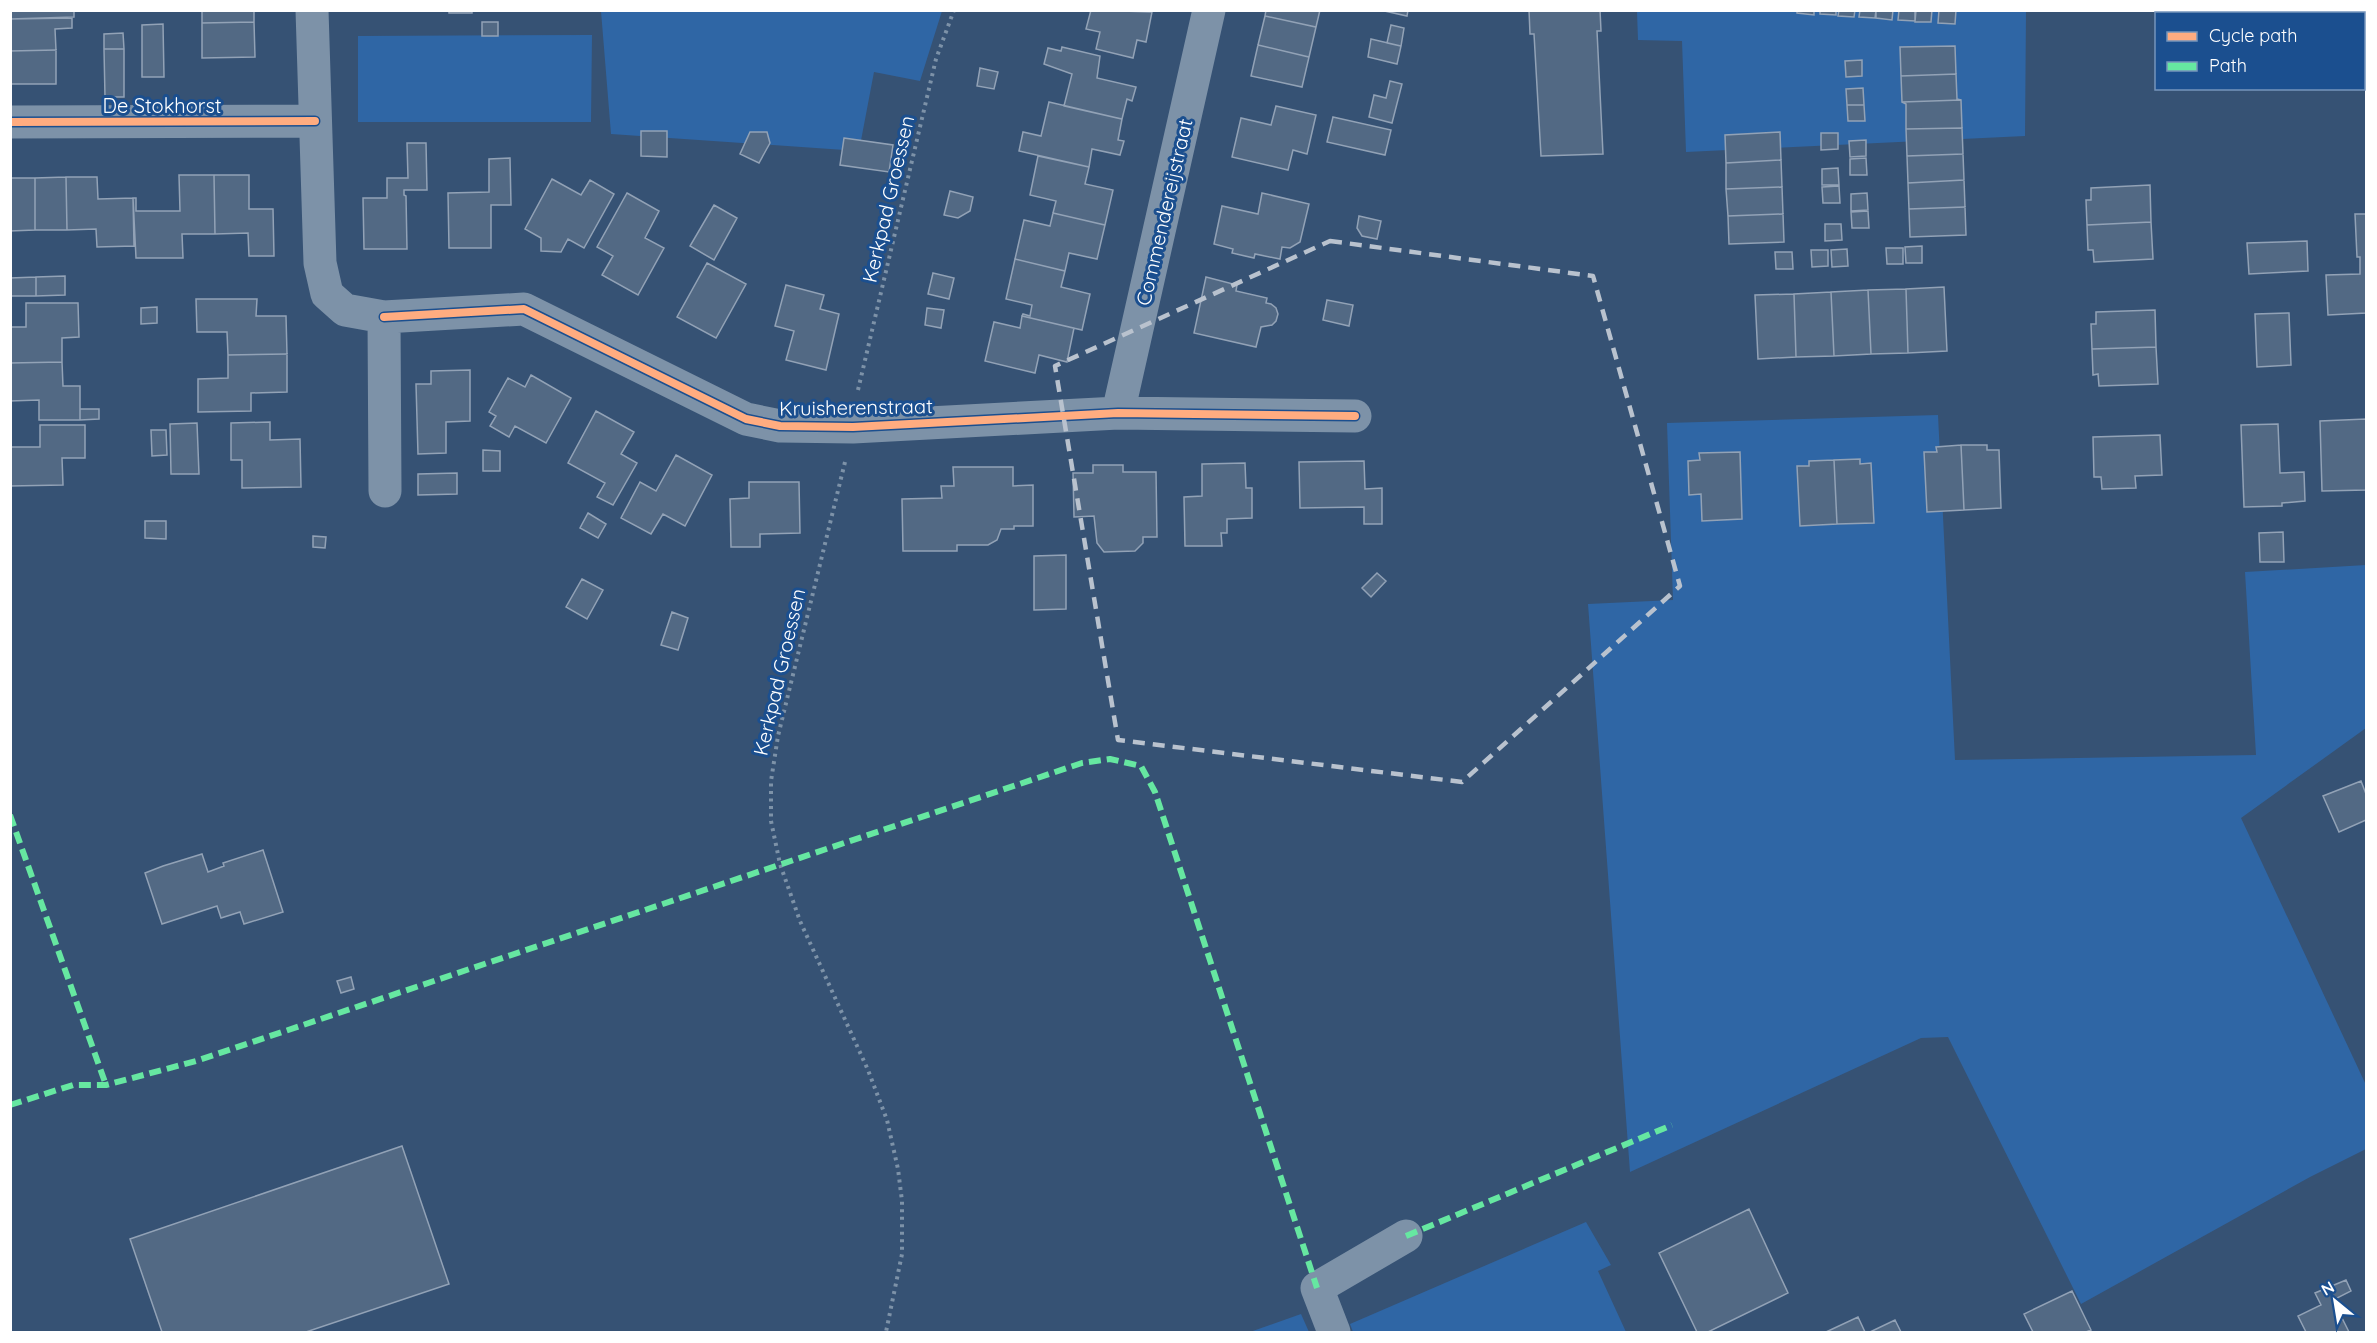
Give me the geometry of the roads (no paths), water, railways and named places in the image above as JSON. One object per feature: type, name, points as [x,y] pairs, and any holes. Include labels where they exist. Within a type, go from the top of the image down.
[{"type":"street","name":"Kruisherenstraat","points":[[312,10],[320,263],[327,294],[345,310],[384,317],[524,309],[746,419],[780,426],[853,427],[1118,413],[1355,416]]},
{"type":"street","name":"Commendereijstraat","points":[[1118,413],[1209,10]]},
{"type":"street","name":"De Stokhorst","points":[[10,122],[315,122]]},
{"type":"street","points":[[384,317],[385,491]]},
{"type":"street","points":[[1334,1332],[1317,1288],[1406,1236]]}]
